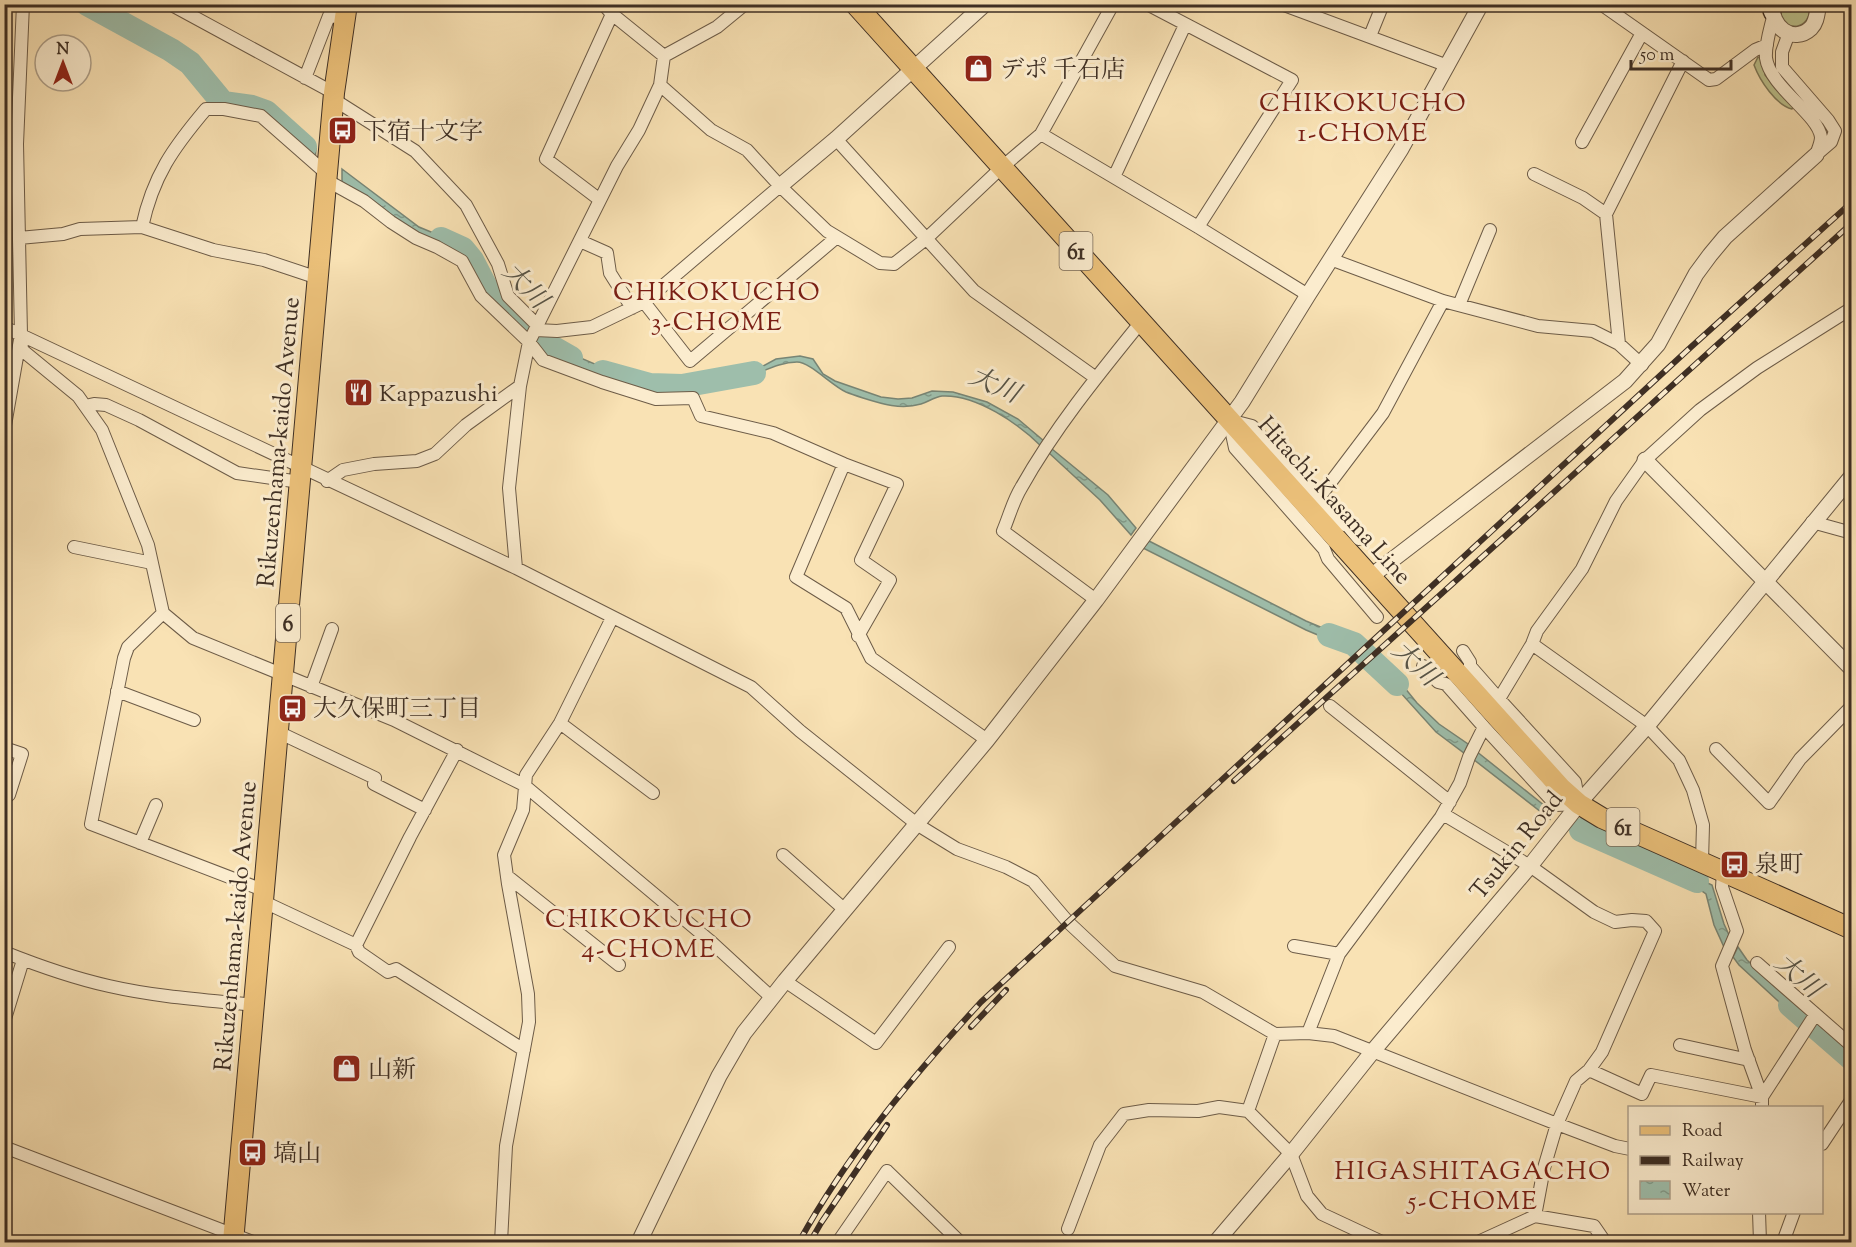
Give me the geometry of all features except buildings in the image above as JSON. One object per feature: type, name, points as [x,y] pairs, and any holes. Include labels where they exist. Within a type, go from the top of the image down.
[{"type":"main road","name":"Hitachi-Kasama Line","points":[[855,4],[1524,748],[1579,804],[1602,818],[1851,929]]},
{"type":"main road","name":"Rikuzenhama-kaido Avenue","points":[[234,1238],[334,96],[346,11]]},
{"type":"street","points":[[23,4],[17,144],[22,350],[78,396],[102,430],[148,545],[163,613],[193,638],[394,720],[524,785],[709,940],[771,997]]},
{"type":"street","points":[[170,4],[305,78],[416,151],[466,205],[498,264],[508,296],[536,327],[557,331],[592,327],[644,302],[836,139],[985,4]]},
{"type":"street","points":[[603,4],[664,56]]},
{"type":"street","points":[[664,56],[717,27],[745,4]]},
{"type":"street","points":[[660,85],[711,130],[747,150],[780,186],[827,231],[880,263],[894,264],[927,238],[1001,168],[1041,134],[1113,4]]},
{"type":"street","points":[[1147,4],[1292,80],[1198,227]]},
{"type":"street","points":[[1281,4],[1302,8],[1448,66]]},
{"type":"street","points":[[1370,36],[1383,4]]},
{"type":"street","points":[[639,1242],[719,1076],[744,1033],[784,981],[918,825],[987,740],[1096,600],[1229,420],[1249,392],[1330,259],[1401,149],[1481,4]]},
{"type":"street","points":[[1601,4],[1709,80],[1716,79],[1755,50],[1767,45]]},
{"type":"street","points":[[1772,9],[1779,27],[1789,33],[1805,32],[1811,27],[1818,8]]},
{"type":"street","points":[[1772,9],[1767,45],[1768,65],[1775,79],[1821,134],[1821,142],[1816,155]]},
{"type":"street","points":[[305,78],[329,16],[346,11]]},
{"type":"street","points":[[600,200],[546,159],[612,14]]},
{"type":"street","points":[[1114,177],[1185,25]]},
{"type":"street","points":[[1582,142],[1642,33]]},
{"type":"street","points":[[1370,577],[1605,398],[1642,364],[1658,344],[1696,274],[1725,237],[1831,142],[1835,131],[1828,120],[1782,67],[1782,52],[1789,33]]},
{"type":"street","points":[[516,568],[509,488],[520,386],[529,342],[600,200],[639,130],[660,85],[664,56]]},
{"type":"street","points":[[1619,344],[1606,214],[1683,61]]},
{"type":"street","points":[[142,227],[156,180],[177,144],[206,109],[224,109],[261,116],[327,177],[416,238],[462,261],[481,296],[529,342],[543,360],[656,399],[693,398],[701,416],[773,433],[897,484],[861,560],[890,580],[858,636]]},
{"type":"street","points":[[1041,134],[1308,295]]},
{"type":"street","points":[[836,139],[974,291],[1096,378]]},
{"type":"street","points":[[1534,174],[1583,198],[1606,214]]},
{"type":"street","points":[[19,238],[63,234],[80,229],[142,227],[213,250],[264,260],[318,278]]},
{"type":"street","points":[[1459,305],[1490,230]]},
{"type":"street","points":[[644,302],[690,361],[837,237]]},
{"type":"street","points":[[580,241],[607,253],[610,273],[632,308]]},
{"type":"street","points":[[1330,259],[1443,301],[1538,326],[1593,332],[1619,344],[1642,364]]},
{"type":"street","points":[[1318,499],[1383,413],[1443,301]]},
{"type":"street","points":[[1499,699],[1532,644],[1537,631],[1582,569],[1616,501],[1645,460],[1700,410],[1747,375],[1851,308]]},
{"type":"street","points":[[1096,600],[1003,531],[1019,490],[1096,378],[1141,322]]},
{"type":"street","points":[[4,327],[301,475]]},
{"type":"street","points":[[4,431],[21,334]]},
{"type":"street","points":[[327,481],[343,470],[374,464],[417,461],[435,454],[466,425],[520,386]]},
{"type":"street","points":[[85,406],[106,405],[139,420],[237,473],[301,475],[327,481],[516,568],[751,687],[800,731],[918,825],[957,849],[1006,867],[1032,881],[1068,922],[1115,966],[1203,992],[1275,1034],[1308,1033],[1334,1036],[1557,1124],[1628,1149]]},
{"type":"street","points":[[1229,420],[1252,426],[1340,524],[1348,526],[1359,539]]},
{"type":"street","points":[[1229,420],[1235,448],[1324,549],[1328,559],[1377,618]]},
{"type":"street","points":[[1645,460],[1851,669]]},
{"type":"street","points":[[844,464],[796,578],[846,608],[871,658],[987,740]]},
{"type":"street","name":"Tsukin Road","points":[[1216,1242],[1291,1154],[1373,1051],[1530,866],[1579,804],[1647,726],[1851,476]]},
{"type":"street","points":[[1812,522],[1851,533]]},
{"type":"street","points":[[74,547],[152,563]]},
{"type":"street","points":[[163,613],[128,647],[124,658],[91,824],[263,895],[356,945],[359,952],[388,972],[396,969],[524,1050]]},
{"type":"street","points":[[501,1242],[506,1146],[530,1022],[528,994],[504,855],[523,810],[526,775],[560,723],[612,618]]},
{"type":"street","points":[[311,687],[332,629]]},
{"type":"street","points":[[1532,644],[1647,726],[1679,760],[1693,790],[1703,825],[1702,861]]},
{"type":"street","points":[[1423,666],[1438,682],[1446,684],[1556,805],[1579,804],[1575,782],[1470,666],[1463,651]]},
{"type":"street","points":[[117,691],[194,720]]},
{"type":"street","points":[[1330,706],[1450,802]]},
{"type":"street","points":[[1716,749],[1769,803],[1800,759],[1851,706]]},
{"type":"street","points":[[560,723],[653,793]]},
{"type":"street","points":[[1308,1033],[1339,954],[1443,814],[1460,783],[1471,751],[1484,727]]},
{"type":"street","points":[[278,732],[375,778],[374,784],[425,810]]},
{"type":"street","points":[[4,748],[22,754],[9,795]]},
{"type":"street","points":[[356,945],[457,750]]},
{"type":"street","points":[[140,843],[156,805]]},
{"type":"street","points":[[1443,814],[1530,866],[1594,912],[1616,922],[1646,921],[1655,931],[1602,1052],[1589,1070],[1576,1081],[1557,1124],[1544,1168],[1535,1216]]},
{"type":"street","points":[[783,855],[845,910]]},
{"type":"street","points":[[1723,871],[1722,887],[1737,931],[1722,966],[1762,1102]]},
{"type":"street","points":[[507,876],[619,965]]},
{"type":"street","points":[[1294,946],[1339,954]]},
{"type":"street","points":[[784,981],[876,1043],[949,947]]},
{"type":"street","points":[[4,952],[45,968],[109,986],[161,995],[255,1005]]},
{"type":"street","points":[[4,1022],[23,960]]},
{"type":"street","points":[[1757,963],[1812,1020],[1851,1046]]},
{"type":"street","points":[[1762,1102],[1812,1020]]},
{"type":"street","points":[[1248,1111],[1275,1034]]},
{"type":"street","points":[[1680,1045],[1749,1060]]},
{"type":"street","points":[[1589,1070],[1642,1094],[1651,1075],[1762,1102]]},
{"type":"street","points":[[1823,1141],[1851,1099]]},
{"type":"street","points":[[1068,1229],[1100,1144],[1124,1114],[1149,1110],[1198,1111],[1219,1107],[1248,1111],[1291,1154],[1307,1196],[1322,1214],[1368,1239],[1382,1242]]},
{"type":"street","points":[[4,1147],[234,1238],[253,1242]]},
{"type":"street","points":[[838,1242],[887,1171],[960,1242]]},
{"type":"street","points":[[1759,1214],[1760,1242]]},
{"type":"street","points":[[1783,1242],[1793,1214]]},
{"type":"street","points":[[1478,1242],[1535,1216],[1594,1226],[1605,1242]]},
{"type":"green space","points":[[1781,5],[1808,5],[1809,15],[1804,23],[1790,26],[1785,24],[1779,10]]},
{"type":"green space","points":[[1758,57],[1764,60],[1765,75],[1793,107],[1792,109],[1780,103],[1764,85],[1754,65]]},
{"type":"water","points":[[284,123],[316,148],[315,162],[281,128]]},
{"type":"water","points":[[342,169],[419,227],[465,246],[483,270],[482,275],[489,285],[496,286],[507,302],[530,322],[529,332],[494,302],[487,293],[477,274],[476,263],[471,256],[466,256],[414,233],[379,206],[342,182]]},
{"type":"water","points":[[549,340],[555,347],[648,387],[668,389],[711,385],[727,377],[754,371],[776,359],[800,356],[813,359],[823,374],[835,381],[881,397],[912,398],[932,391],[953,392],[987,402],[1018,419],[1045,442],[1042,447],[1009,420],[969,400],[942,396],[914,406],[884,404],[846,392],[808,366],[797,362],[782,364],[741,379],[698,389],[673,391],[636,387],[600,376],[549,354],[540,344]]},
{"type":"water","points":[[1052,449],[1108,495],[1136,528],[1131,535],[1100,500],[1049,453]]},
{"type":"water","points":[[1149,541],[1306,621],[1361,644],[1352,651],[1306,630],[1143,548]]},
{"type":"water","points":[[1374,662],[1381,669],[1396,677],[1417,703],[1439,724],[1468,744],[1464,753],[1436,732],[1391,682],[1373,673],[1367,667]]},
{"type":"water","points":[[1476,751],[1550,810],[1550,819],[1473,759]]},
{"type":"water","points":[[1583,828],[1663,861],[1659,870],[1579,835]]},
{"type":"water","points":[[1669,865],[1712,885],[1729,935],[1724,947],[1714,925],[1706,894],[1666,872]]},
{"type":"water","points":[[1738,947],[1747,960],[1808,1016],[1803,1024],[1739,965],[1733,957]]},
{"type":"waterway","name":"大川","points":[[87,4],[171,50],[190,63],[223,103],[252,107],[266,112],[305,147]]},
{"type":"waterway","name":"大川","points":[[441,239],[463,249],[472,260],[489,293],[511,310],[543,342],[571,358]]},
{"type":"waterway","name":"大川","points":[[603,372],[650,385],[682,386],[754,373]]},
{"type":"waterway","name":"大川","points":[[1329,635],[1354,644],[1397,684]]},
{"type":"waterway","name":"大川","points":[[1581,830],[1697,881]]},
{"type":"waterway","name":"大川","points":[[1790,1005],[1852,1059]]},
{"type":"railway","points":[[799,1242],[860,1146],[906,1087],[981,1002],[1691,347],[1852,202]]},
{"type":"railway","points":[[1234,781],[1852,223]]},
{"type":"railway","points":[[971,1027],[1006,990]]},
{"type":"railway","points":[[810,1242],[887,1125]]},
{"type":"place","name":"デポ 千石店","points":[[979,69]]},
{"type":"place","name":"下宿十文字","points":[[342,131]]},
{"type":"place","name":"Kappazushi","points":[[358,393]]},
{"type":"place","name":"大久保町三丁目","points":[[292,708]]},
{"type":"place","name":"泉町","points":[[1734,864]]},
{"type":"place","name":"山新","points":[[347,1069]]},
{"type":"place","name":"塙山","points":[[252,1153]]},
{"type":"district","name":"CHIKOKUCHO 1-CHOME","points":[[1363,117]]},
{"type":"district","name":"CHIKOKUCHO 3-CHOME","points":[[717,306]]},
{"type":"district","name":"CHIKOKUCHO 4-CHOME","points":[[649,933]]},
{"type":"district","name":"HIGASHITAGACHO 5-CHOME","points":[[1473,1185]]}]
